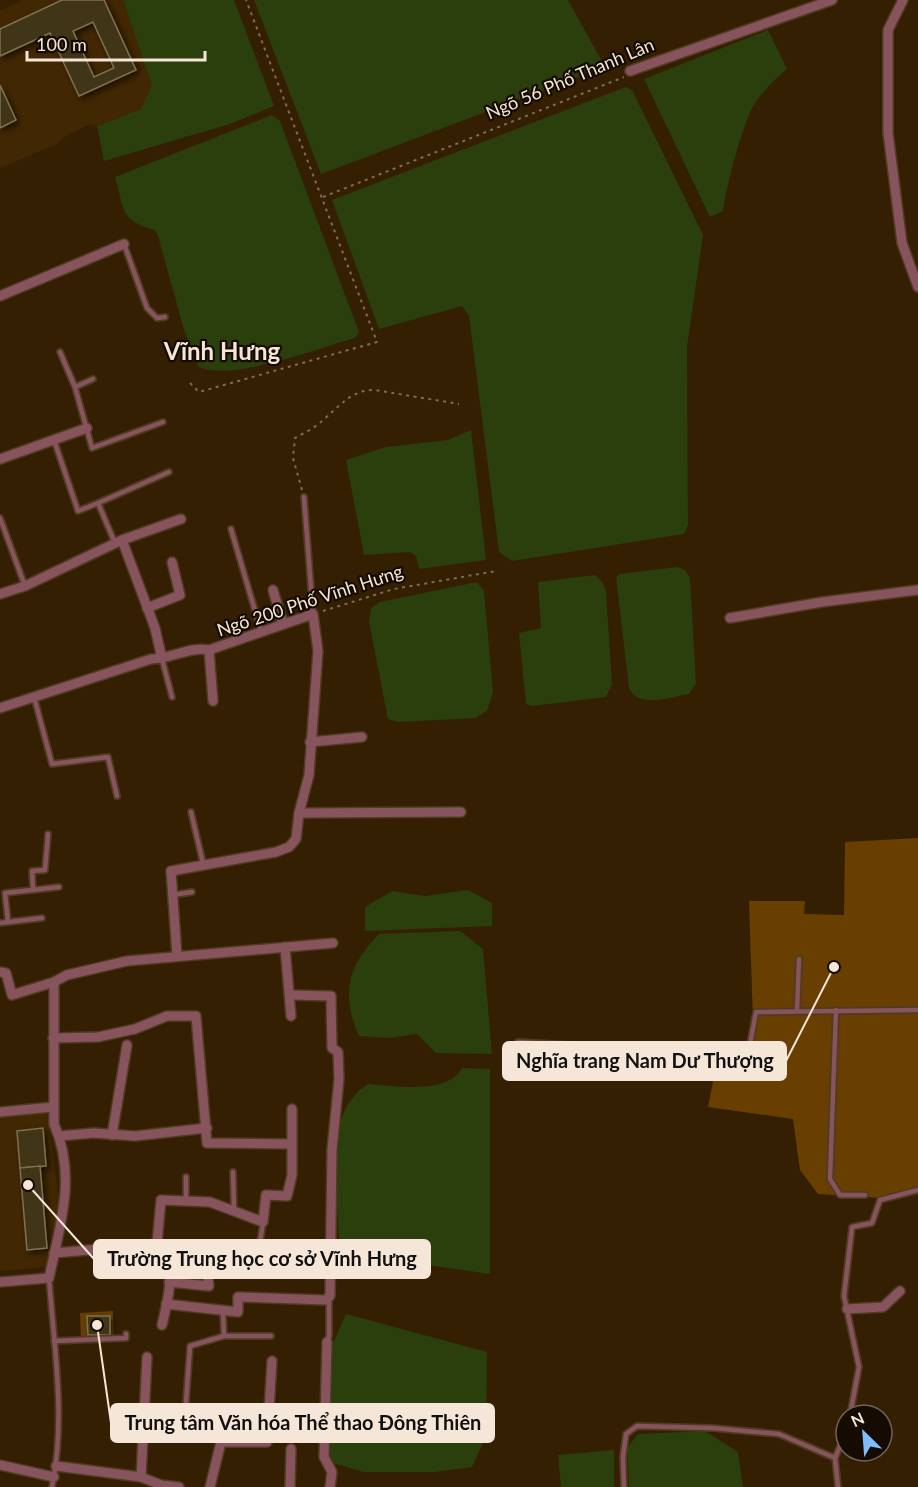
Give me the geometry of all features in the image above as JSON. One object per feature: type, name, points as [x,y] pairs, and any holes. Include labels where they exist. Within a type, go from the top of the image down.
[{"type":"street","name":"Ngõ 56 Phố Thanh Lân","points":[[630,71],[832,0]]},
{"type":"street","points":[[903,0],[888,30],[888,133],[902,243],[918,287]]},
{"type":"street","points":[[0,296],[124,244]]},
{"type":"street","points":[[0,459],[87,428]]},
{"type":"street","points":[[0,594],[25,586],[118,542],[181,519]]},
{"type":"street","points":[[118,542],[147,608],[162,659]]},
{"type":"street","points":[[147,608],[180,594],[172,562]]},
{"type":"street","points":[[273,590],[283,624]]},
{"type":"street","points":[[730,618],[822,602],[918,590]]},
{"type":"street","points":[[177,956],[171,871],[203,863],[254,857],[282,850],[296,839],[299,813],[309,775],[318,651],[313,614]]},
{"type":"street","name":"Ngõ 200 Phố Vĩnh Hưng","points":[[0,708],[151,659],[162,659],[199,648],[209,650],[313,614]]},
{"type":"street","points":[[209,650],[213,700]]},
{"type":"street","points":[[310,742],[362,737]]},
{"type":"street","points":[[299,813],[461,812]]},
{"type":"street","points":[[0,972],[6,973],[12,995],[54,982],[67,975],[127,961],[333,943]]},
{"type":"street","points":[[285,947],[291,1016]]},
{"type":"street","points":[[0,1282],[49,1278],[65,1212],[67,1176],[59,1136],[54,1124],[53,1107],[54,982]]},
{"type":"street","points":[[166,1304],[238,1312],[238,1297],[329,1299],[332,1149],[339,1079],[338,1052],[332,1048],[331,996],[290,994]]},
{"type":"street","points":[[53,1038],[98,1037],[135,1029],[167,1016],[196,1016],[207,1143],[291,1144]]},
{"type":"street","points":[[112,1135],[127,1045]]},
{"type":"street","points":[[0,1112],[53,1107]]},
{"type":"street","points":[[157,1243],[160,1200],[210,1202],[234,1209],[263,1222],[266,1195],[287,1196],[292,1174],[292,1109]]},
{"type":"street","points":[[59,1136],[135,1136],[207,1128]]},
{"type":"street","points":[[54,1253],[157,1243],[168,1258],[169,1282],[162,1325]]},
{"type":"street","points":[[169,1282],[209,1286],[207,1270],[271,1272]]},
{"type":"street","points":[[847,1309],[883,1307],[900,1291]]},
{"type":"street","points":[[327,1342],[324,1457],[332,1472],[330,1487]]},
{"type":"street","points":[[141,1477],[147,1356]]},
{"type":"street","points":[[210,1487],[221,1442],[267,1442],[272,1361]]},
{"type":"street","points":[[290,1487],[291,1449]]},
{"type":"street","points":[[0,1465],[54,1477]]},
{"type":"street","points":[[56,1466],[141,1477],[161,1485],[179,1487]]},
{"type":"lane","points":[[124,244],[147,308],[157,318],[165,317]]},
{"type":"lane","points":[[60,352],[75,387],[92,448],[163,422]]},
{"type":"lane","points":[[75,387],[93,379]]},
{"type":"lane","points":[[54,440],[78,511],[170,472]]},
{"type":"lane","points":[[304,497],[313,614]]},
{"type":"lane","points":[[98,503],[118,542]]},
{"type":"lane","points":[[0,518],[25,586]]},
{"type":"lane","points":[[231,529],[261,631]]},
{"type":"lane","points":[[162,659],[172,697]]},
{"type":"lane","points":[[34,697],[52,764],[108,757],[117,796]]},
{"type":"lane","points":[[191,812],[203,863]]},
{"type":"lane","points":[[33,888],[32,871],[45,870],[48,834]]},
{"type":"lane","points":[[8,922],[5,893],[33,888],[59,887]]},
{"type":"lane","points":[[172,895],[192,892]]},
{"type":"lane","points":[[0,923],[42,918]]},
{"type":"lane","points":[[797,1010],[799,959]]},
{"type":"lane","points":[[518,1042],[748,1055],[756,1012],[918,1010]]},
{"type":"lane","points":[[836,1011],[830,1179],[840,1195],[865,1195]]},
{"type":"lane","points":[[233,1172],[234,1209]]},
{"type":"lane","points":[[186,1177],[186,1201]]},
{"type":"lane","points":[[852,1403],[859,1367],[844,1296],[852,1227],[872,1223],[880,1200],[918,1191]]},
{"type":"lane","points":[[259,1249],[263,1222]]},
{"type":"lane","points":[[49,1278],[58,1392],[56,1466],[52,1487]]},
{"type":"lane","points":[[327,1342],[330,1336],[329,1299]]},
{"type":"lane","points":[[224,1312],[224,1336]]},
{"type":"lane","points":[[54,1341],[126,1338],[126,1334]]},
{"type":"lane","points":[[186,1402],[190,1346],[224,1336],[271,1336]]},
{"type":"lane","points":[[624,1487],[623,1457],[626,1434],[637,1426],[713,1428],[779,1434],[834,1458]]},
{"type":"lane","points":[[836,1463],[838,1487]]},
{"type":"path","points":[[190,383],[199,392],[377,342],[246,0]]},
{"type":"path","name":"Ngõ 56 Phố Thanh Lân","points":[[323,197],[622,79],[630,71]]},
{"type":"path","points":[[304,497],[293,458],[295,438],[323,421],[346,398],[361,390],[375,390],[459,404]]},
{"type":"path","name":"Ngõ 200 Phố Vĩnh Hưng","points":[[313,614],[394,589],[496,571]]},
{"type":"shaded area","points":[[23,0],[123,0],[153,85],[141,109],[97,126],[90,124],[65,136],[57,144],[0,168],[0,11]]},
{"type":"shaded area","points":[[123,0],[234,0],[274,106],[230,124],[104,161],[97,126],[141,109],[152,85]]},
{"type":"shaded area","points":[[254,0],[568,0],[605,67],[321,174]]},
{"type":"shaded area","points":[[768,30],[787,69],[762,94],[750,112],[736,155],[723,211],[710,217],[644,79]]},
{"type":"shaded area","points":[[626,87],[632,90],[703,235],[687,347],[688,525],[684,534],[512,561],[499,552],[469,316],[462,306],[379,329],[332,200]]},
{"type":"shaded area","points":[[272,115],[280,121],[359,332],[355,338],[276,362],[232,370],[199,367],[184,330],[158,236],[155,230],[129,218],[122,205],[115,177]]},
{"type":"shaded area","points":[[471,430],[486,560],[419,569],[416,556],[410,552],[364,555],[346,460],[386,447],[448,440]]},
{"type":"shaded area","points":[[677,567],[685,570],[690,578],[696,683],[689,694],[647,700],[633,694],[629,688],[616,577],[620,574]]},
{"type":"shaded area","points":[[595,575],[602,582],[606,591],[612,684],[606,697],[532,706],[526,704],[519,633],[541,628],[538,582]]},
{"type":"shaded area","points":[[477,582],[484,591],[493,692],[487,711],[475,718],[398,722],[388,719],[369,622],[371,608],[380,602]]},
{"type":"shaded area","points":[[918,838],[918,1190],[882,1198],[818,1194],[800,1170],[793,1119],[708,1107],[718,1056],[746,1049],[753,1020],[749,901],[805,901],[804,914],[844,915],[845,842]]},
{"type":"shaded area","points":[[468,890],[492,903],[492,926],[365,931],[365,907],[392,891],[425,896]]},
{"type":"shaded area","points":[[460,931],[483,949],[492,1054],[436,1053],[417,1034],[389,1038],[359,1036],[350,1007],[350,982],[360,958],[379,934]]},
{"type":"shaded area","points":[[462,1068],[490,1069],[490,1274],[357,1255],[340,1242],[337,1216],[337,1144],[341,1120],[348,1104],[368,1084],[406,1087],[433,1085],[455,1077]]},
{"type":"shaded area","points":[[48,1112],[60,1212],[49,1267],[0,1271],[0,1116]]},
{"type":"shaded area","points":[[113,1311],[114,1337],[81,1338],[80,1313]]},
{"type":"shaded area","points":[[346,1314],[487,1352],[486,1436],[472,1467],[435,1472],[364,1472],[329,1462],[327,1410],[331,1348]]},
{"type":"shaded area","points":[[705,1431],[738,1452],[743,1487],[629,1487],[627,1448],[638,1434]]},
{"type":"shaded area","points":[[614,1450],[614,1487],[561,1487],[558,1455]]},
{"type":"building","points":[[62,0],[104,0],[136,70],[79,96],[50,33],[0,56],[0,29]],"holes":[[[93,22],[114,68],[94,77],[73,31]]]},
{"type":"building","points":[[0,85],[16,120],[0,128]]},
{"type":"building","points":[[43,1128],[46,1166],[20,1168],[17,1131]]},
{"type":"building","points":[[40,1166],[47,1248],[27,1250],[20,1168]]},
{"type":"building","points":[[87,1316],[110,1316],[110,1335],[88,1335]]},
{"type":"place","name":"Nghĩa trang Nam Dư Thượng","points":[[834,967]]},
{"type":"place","name":"Trường Trung học cơ sở Vĩnh Hưng","points":[[28,1185]]},
{"type":"place","name":"Trung tâm Văn hóa Thể thao Đông Thiên","points":[[97,1325]]},
{"type":"district","name":"Vĩnh Hưng","points":[[222,352]]}]
